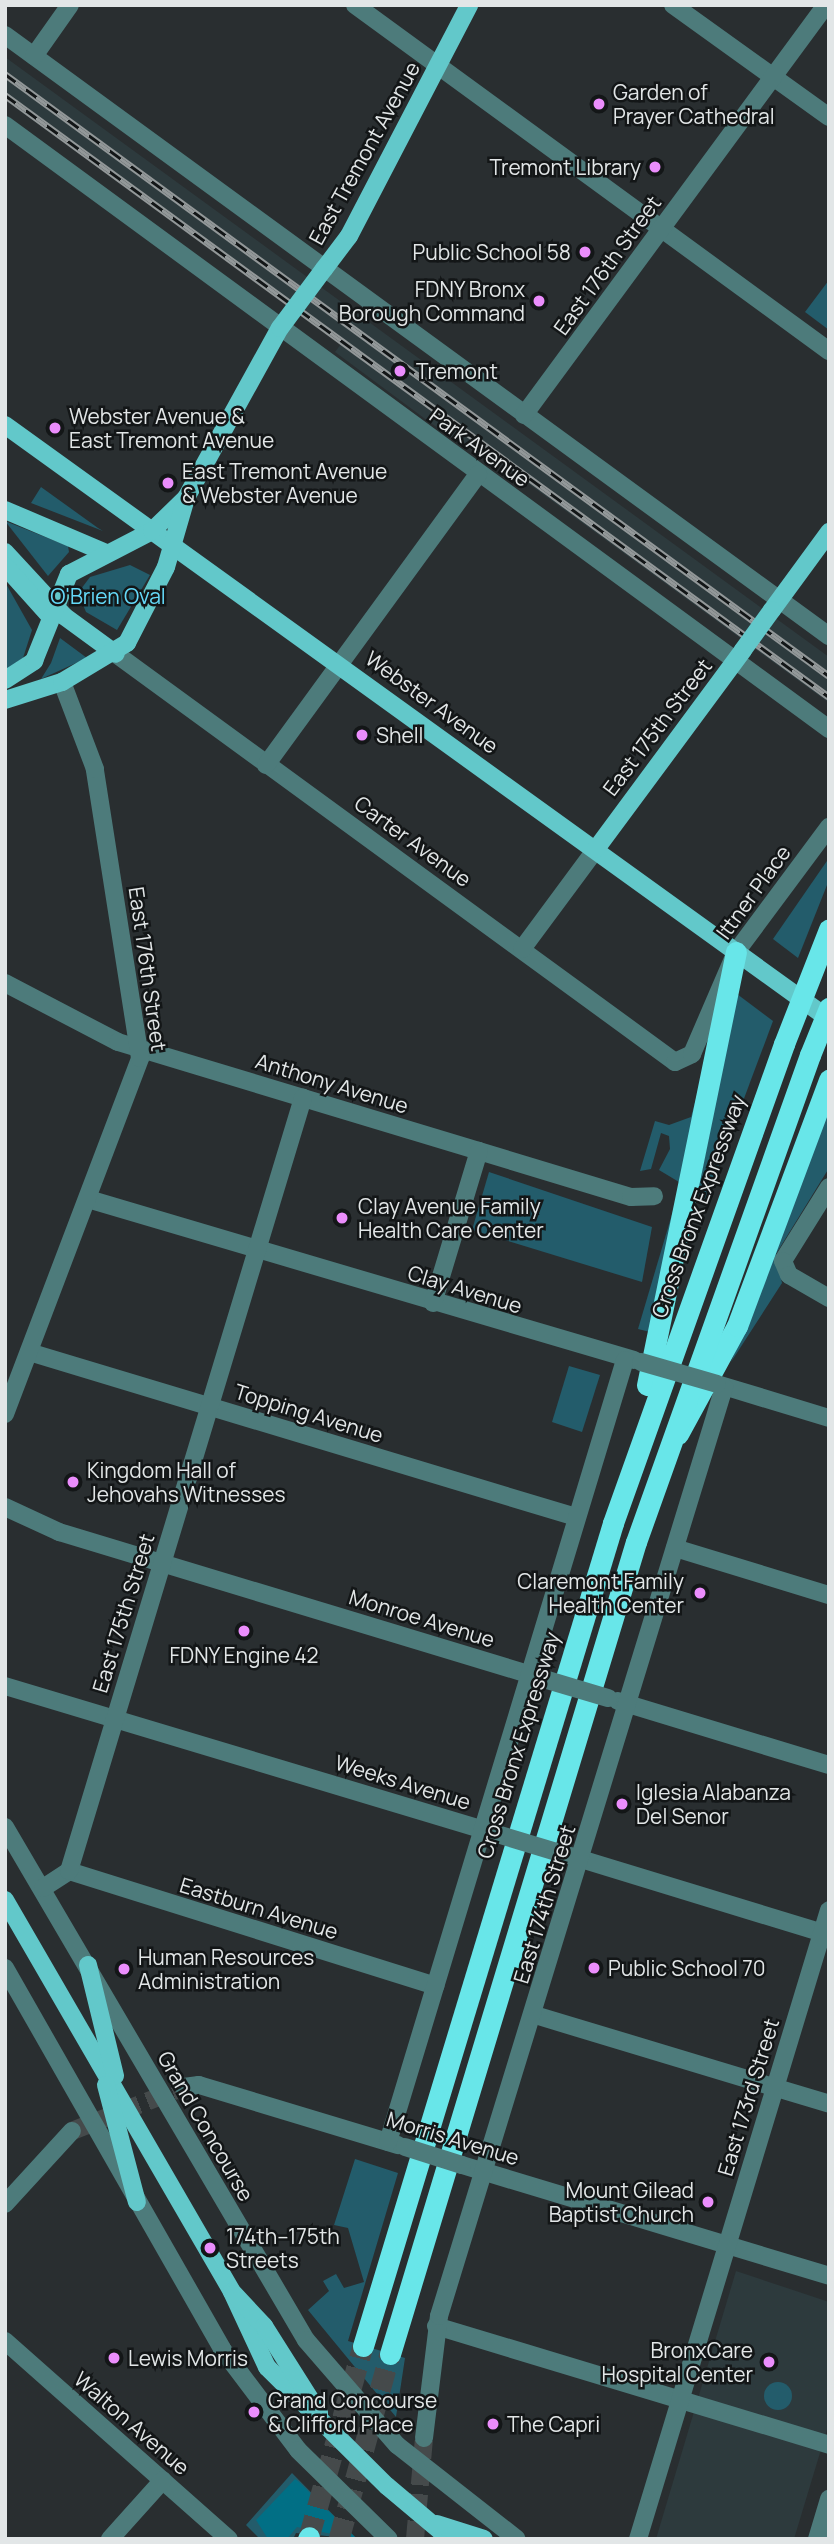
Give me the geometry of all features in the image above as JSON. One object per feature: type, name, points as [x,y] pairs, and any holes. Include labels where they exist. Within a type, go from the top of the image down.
[{"type":"highway","name":"Cross Bronx Expressway","points":[[363,2346],[626,1482],[784,1044],[829,929]]},
{"type":"highway","points":[[626,1482],[736,952]]},
{"type":"highway","points":[[390,2354],[667,1450],[829,1008]]},
{"type":"highway","points":[[667,1450],[696,1411],[737,1326],[829,1080]]},
{"type":"main road","name":"East Tremont Avenue","points":[[5,700],[62,682],[116,654],[127,643],[174,545],[186,498],[280,328],[349,236],[469,5]]},
{"type":"main road","name":"Webster Avenue","points":[[5,425],[341,664],[829,1019]]},
{"type":"main road","name":"East Tremont Avenue","points":[[5,681],[34,661],[51,608],[69,574],[104,552],[152,531],[186,498]]},
{"type":"main road","points":[[5,510],[104,552]]},
{"type":"main road","name":"East 175th Street","points":[[596,849],[829,532]]},
{"type":"main road","points":[[5,552],[51,608]]},
{"type":"main road","points":[[5,566],[51,608],[116,654]]},
{"type":"main road","points":[[5,1900],[232,2292],[267,2367],[426,2520],[450,2539]]},
{"type":"main road","points":[[88,1965],[120,2096]]},
{"type":"main road","points":[[100,2062],[137,2202]]},
{"type":"main road","points":[[426,2520],[484,2539]]},
{"type":"street","points":[[34,56],[71,5]]},
{"type":"street","points":[[355,5],[829,351]]},
{"type":"street","points":[[673,5],[829,117]]},
{"type":"street","name":"East 176th Street","points":[[524,415],[826,5]]},
{"type":"street","points":[[5,35],[524,415],[775,605],[829,636]]},
{"type":"street","name":"Park Avenue","points":[[5,125],[478,474],[739,655],[829,729]]},
{"type":"street","points":[[266,765],[478,474]]},
{"type":"street","name":"Carter Avenue","points":[[116,654],[522,949],[665,1057],[683,1062]]},
{"type":"street","name":"East 176th Street","points":[[5,1414],[88,1199],[139,1048],[95,769],[62,682]]},
{"type":"street","name":"Ittner Place","points":[[683,1062],[736,952],[829,827]]},
{"type":"street","name":"East 175th Street","points":[[522,949],[596,849]]},
{"type":"street","name":"Anthony Avenue","points":[[7,989],[139,1048],[631,1197],[654,1196]]},
{"type":"street","name":"East 175th Street","points":[[69,1871],[303,1098]]},
{"type":"street","points":[[433,1303],[479,1151]]},
{"type":"street","points":[[829,1187],[783,1265],[829,1298]]},
{"type":"street","name":"Clay Avenue","points":[[88,1199],[829,1418]]},
{"type":"street","name":"Topping Avenue","points":[[29,1352],[576,1517]]},
{"type":"street","points":[[397,2145],[435,1986],[489,1832],[536,1676],[576,1517],[633,1361]]},
{"type":"street","name":"East 174th Street","points":[[424,2438],[436,2326],[629,1704],[721,1386]]},
{"type":"street","name":"Monroe Avenue","points":[[5,1507],[49,1529],[829,1765]]},
{"type":"street","points":[[676,1548],[829,1595]]},
{"type":"street","name":"Weeks Avenue","points":[[5,1686],[825,1933]]},
{"type":"street","name":"Grand Concourse","points":[[5,1828],[88,1965],[278,2297],[324,2365],[419,2466],[517,2539]]},
{"type":"street","points":[[43,1888],[69,1871]]},
{"type":"street","name":"Eastburn Avenue","points":[[69,1871],[435,1986]]},
{"type":"street","name":"East 173rd Street","points":[[638,2539],[825,1933],[829,1910]]},
{"type":"street","points":[[5,1968],[137,2202],[261,2405],[311,2465],[389,2539]]},
{"type":"street","points":[[534,2015],[829,2104]]},
{"type":"street","name":"Morris Avenue","points":[[184,2087],[199,2085],[829,2276]]},
{"type":"street","points":[[5,2204],[72,2131]]},
{"type":"street","points":[[436,2326],[829,2445]]},
{"type":"street","name":"Walton Avenue","points":[[5,2341],[229,2539]]},
{"type":"street","points":[[110,2539],[163,2480]]},
{"type":"street","points":[[817,2539],[829,2499]]},
{"type":"shaded area","points":[[5,57],[829,657],[829,703],[481,449],[476,453],[432,424],[335,352],[341,344],[5,100]]},
{"type":"shaded area","name":"BronxCare Hospital Center","points":[[736,2271],[829,2302],[829,2423],[794,2539],[656,2539]]},
{"type":"shaded area","points":[[295,2479],[357,2539],[297,2527],[287,2539],[268,2539],[256,2520]]},
{"type":"green space","points":[[829,280],[829,330],[805,312]]},
{"type":"green space","points":[[41,487],[98,528],[103,531],[31,503]]},
{"type":"green space","points":[[5,521],[68,546],[69,552],[48,576]]},
{"type":"green space","name":"O'Brien Oval","points":[[130,565],[150,575],[117,630],[86,612],[78,593],[90,577]]},
{"type":"green space","points":[[5,582],[32,630],[23,658],[5,670]]},
{"type":"green space","points":[[60,638],[87,658],[41,679],[51,663]]},
{"type":"green space","points":[[829,858],[829,880],[798,958],[773,939]]},
{"type":"green space","points":[[737,994],[773,1021],[706,1200],[697,1196]]},
{"type":"green space","points":[[708,1054],[684,1185],[659,1170],[670,1149],[669,1136],[661,1133],[651,1169],[640,1171],[655,1121],[669,1125],[691,1117]]},
{"type":"green space","points":[[829,1108],[829,1168],[776,1254],[782,1283],[731,1362]]},
{"type":"green space","points":[[489,1172],[652,1227],[642,1282],[472,1230]]},
{"type":"green space","points":[[675,1204],[650,1332],[638,1329]]},
{"type":"green space","points":[[569,1366],[600,1375],[582,1432],[552,1422]]},
{"type":"green space","points":[[355,2159],[398,2173],[348,2341],[405,2358],[396,2417],[308,2310],[329,2291],[323,2281],[336,2274],[344,2288],[364,2282],[348,2228],[334,2225]]},
{"type":"green space","points":[[778,2382],[788,2386],[792,2396],[788,2406],[778,2410],[768,2406],[764,2396],[768,2386]]},
{"type":"green space","points":[[292,2473],[357,2539],[296,2533],[293,2539],[260,2539],[246,2525]]},
{"type":"tunnel","points":[[72,2131],[184,2087]]},
{"type":"tunnel","points":[[309,2537],[363,2346]]},
{"type":"tunnel","points":[[339,2539],[390,2354]]},
{"type":"tunnel","points":[[415,2539],[424,2438]]},
{"type":"railway","points":[[5,74],[829,676]]},
{"type":"railway","points":[[5,95],[829,697]]},
{"type":"place","name":"Garden of Prayer Cathedral","points":[[599,104]]},
{"type":"place","name":"Tremont Library","points":[[655,167]]},
{"type":"place","name":"Public School 58","points":[[585,252]]},
{"type":"place","name":"FDNY Bronx Borough Command","points":[[539,301]]},
{"type":"place","name":"Tremont","points":[[400,371]]},
{"type":"place","name":"Webster Avenue & East Tremont Avenue","points":[[55,428]]},
{"type":"place","name":"East Tremont Avenue & Webster Avenue","points":[[168,483]]},
{"type":"place","name":"Shell","points":[[362,735]]},
{"type":"place","name":"Clay Avenue Family Health Care Center","points":[[342,1218]]},
{"type":"place","name":"Kingdom Hall of Jehovahs Witnesses","points":[[73,1482]]},
{"type":"place","name":"Claremont Family Health Center","points":[[700,1593]]},
{"type":"place","name":"FDNY Engine 42","points":[[244,1631]]},
{"type":"place","name":"Iglesia Alabanza Del Senor","points":[[622,1804]]},
{"type":"place","name":"Public School 70","points":[[594,1968]]},
{"type":"place","name":"Human Resources Administration","points":[[124,1969]]},
{"type":"place","name":"Mount Gilead Baptist Church","points":[[708,2202]]},
{"type":"place","name":"174th–175th Streets","points":[[210,2248]]},
{"type":"place","name":"Lewis Morris","points":[[114,2358]]},
{"type":"place","name":"BronxCare Hospital Center","points":[[769,2362]]},
{"type":"place","name":"Grand Concourse & Clifford Place","points":[[254,2412]]},
{"type":"place","name":"The Capri","points":[[493,2424]]}]
